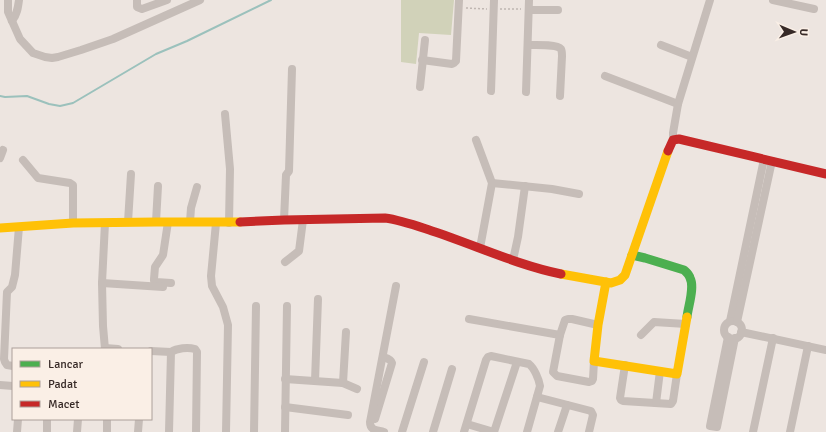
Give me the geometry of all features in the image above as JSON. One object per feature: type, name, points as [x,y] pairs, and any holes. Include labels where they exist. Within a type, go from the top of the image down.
[{"type":"street","points":[[8,0],[8,12],[20,39],[28,49],[39,56],[52,58],[113,39],[200,0]]},
{"type":"street","points":[[12,21],[17,12],[19,0]]},
{"type":"street","points":[[137,0],[137,5],[140,8],[145,8],[167,0]]},
{"type":"street","points":[[422,60],[452,64],[456,61],[459,0]]},
{"type":"street","points":[[490,91],[494,0]]},
{"type":"street","points":[[526,92],[529,0]]},
{"type":"street","points":[[0,228],[128,222],[230,223],[373,217],[385,218],[400,220],[533,267],[606,282],[616,282],[625,275],[673,140],[678,104],[710,0]]},
{"type":"street","points":[[773,0],[814,9]]},
{"type":"street","points":[[529,10],[558,10]]},
{"type":"street","points":[[420,87],[425,40]]},
{"type":"street","points":[[528,45],[555,46],[560,48],[562,51],[560,96]]},
{"type":"street","points":[[661,45],[692,56]]},
{"type":"street","points":[[284,220],[286,175],[289,171],[292,69]]},
{"type":"street","points":[[605,76],[678,104]]},
{"type":"street","points":[[225,114],[230,169],[230,223]]},
{"type":"street","points":[[673,140],[679,139],[826,174]]},
{"type":"street","points":[[476,140],[492,183],[480,248]]},
{"type":"street","points":[[23,160],[38,178],[70,183],[73,185],[73,224]]},
{"type":"street","points":[[733,322],[768,160]]},
{"type":"street","points":[[128,222],[131,174]]},
{"type":"street","points":[[492,183],[552,189],[579,194]]},
{"type":"street","points":[[156,222],[158,186]]},
{"type":"street","points":[[513,260],[525,186]]},
{"type":"street","points":[[190,222],[191,208],[197,187]]},
{"type":"street","points":[[285,262],[299,251],[303,220]]},
{"type":"street","points":[[102,283],[169,285],[154,281],[156,266],[163,255],[168,222]]},
{"type":"street","points":[[105,223],[102,283],[105,348]]},
{"type":"street","points":[[216,223],[211,276],[212,286],[223,308],[228,325],[226,432]]},
{"type":"street","points":[[12,366],[7,365],[4,359],[7,292],[12,287],[15,275],[19,226]]},
{"type":"street","points":[[625,365],[620,398],[621,400],[669,404],[673,402],[692,286],[692,280],[688,273],[684,270],[632,255]]},
{"type":"street","points":[[598,325],[566,319],[560,336],[553,370],[555,375],[587,382],[591,382],[593,379],[598,325],[606,282]]},
{"type":"street","points":[[384,432],[372,430],[392,365],[391,360],[383,357],[396,286]]},
{"type":"street","points":[[315,381],[318,299]]},
{"type":"street","points":[[254,432],[256,306]]},
{"type":"street","points":[[285,432],[286,306]]},
{"type":"street","points":[[469,319],[560,336]]},
{"type":"street","points":[[641,335],[654,322],[686,324]]},
{"type":"street","points":[[733,322],[741,326],[741,332],[738,337],[731,338],[725,334],[724,328],[727,323],[733,322]]},
{"type":"street","points":[[343,383],[346,332]]},
{"type":"street","points":[[741,332],[826,350]]},
{"type":"street","points":[[731,338],[717,427],[710,426],[731,338]]},
{"type":"street","points":[[753,432],[773,338]]},
{"type":"street","points":[[790,432],[808,346]]},
{"type":"street","points":[[152,351],[171,352],[175,350],[192,348],[197,352],[196,432]]},
{"type":"street","points":[[169,432],[171,352]]},
{"type":"street","points":[[517,362],[494,432],[466,428],[487,358],[491,356],[529,364],[540,384],[527,432]]},
{"type":"street","points":[[594,361],[677,374]]},
{"type":"street","points":[[402,432],[424,362]]},
{"type":"street","points":[[433,432],[452,369]]},
{"type":"street","points":[[656,403],[660,371]]},
{"type":"street","points":[[285,379],[343,383],[357,389]]},
{"type":"street","points":[[0,385],[12,386]]},
{"type":"street","points":[[537,397],[592,412],[593,418],[589,432]]},
{"type":"street","points":[[558,432],[567,405]]},
{"type":"street","points":[[285,407],[348,415]]},
{"type":"street","points":[[17,432],[18,420]]},
{"type":"street","points":[[47,420],[47,432]]},
{"type":"street","points":[[77,432],[78,420]]},
{"type":"street","points":[[107,420],[107,432]]},
{"type":"street","points":[[138,432],[139,420]]},
{"type":"green space","points":[[401,0],[454,0],[451,35],[419,33],[416,64],[401,62]]},
{"type":"waterway","points":[[0,96],[27,96],[49,104],[60,106],[73,103],[156,54],[187,41],[271,0]]},
{"type":"traffic: fast","points":[[632,255],[684,270],[687,273],[690,277],[692,286],[687,317]]},
{"type":"traffic: slow","points":[[561,274],[611,283],[620,280],[625,275],[668,151]]},
{"type":"traffic: slow","points":[[0,228],[73,223],[240,222]]},
{"type":"traffic: slow","points":[[606,282],[598,325],[594,361],[677,374],[687,317]]},
{"type":"traffic: jam","points":[[668,151],[673,140],[679,139],[826,174]]},
{"type":"traffic: jam","points":[[240,222],[385,218],[409,223],[512,260],[561,274]]}]
